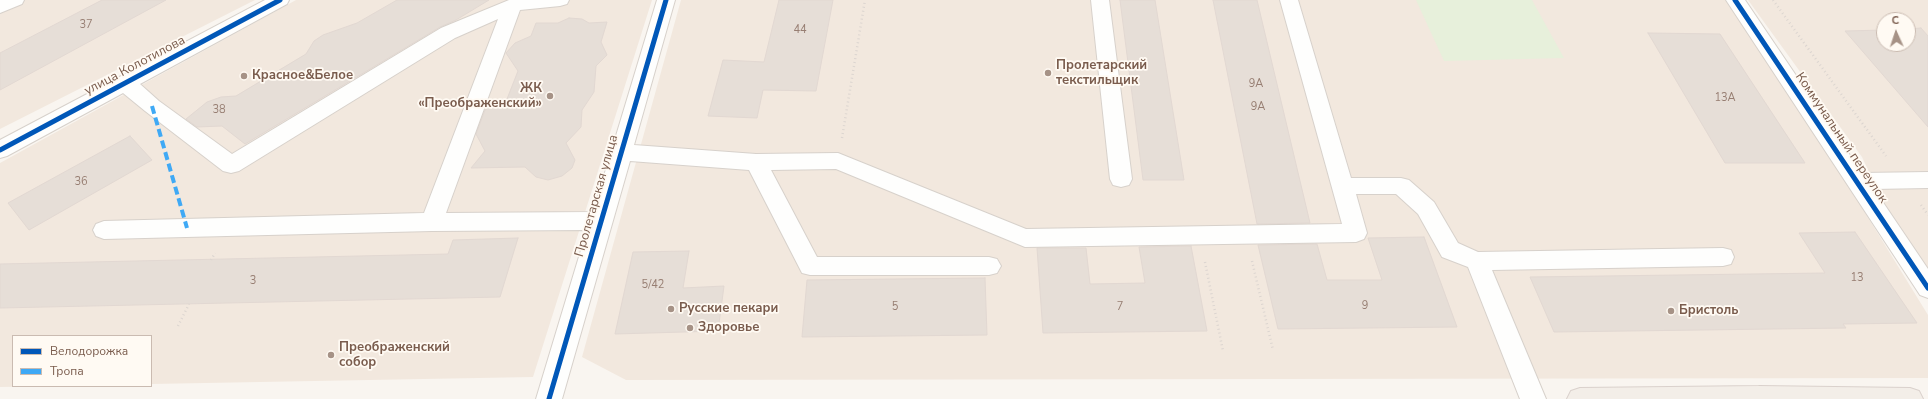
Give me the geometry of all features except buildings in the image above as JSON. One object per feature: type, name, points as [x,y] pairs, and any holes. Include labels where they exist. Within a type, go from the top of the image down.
[{"type":"main road","points":[[1580,399],[1759,396],[1910,399]]},
{"type":"street","points":[[0,7],[15,0]]},
{"type":"street","name":"улица Колотилова","points":[[0,150],[280,0]]},
{"type":"street","points":[[125,84],[231,165],[448,33],[513,4],[560,0]]},
{"type":"street","name":"Пролетарская улица","points":[[549,399],[666,0]]},
{"type":"street","points":[[1100,0],[1121,179]]},
{"type":"street","points":[[621,152],[756,162],[838,161],[1025,238],[1356,233],[1289,0]]},
{"type":"street","name":"Коммунальный переулок","points":[[1735,0],[1858,181],[1928,288]]},
{"type":"street","points":[[432,222],[513,4]]},
{"type":"street","points":[[756,162],[810,266],[989,266]]},
{"type":"street","points":[[1858,181],[1928,180]]},
{"type":"street","points":[[1342,186],[1401,186],[1426,208],[1450,250],[1477,261],[1723,257]]},
{"type":"street","points":[[104,230],[432,222],[601,221]]},
{"type":"street","points":[[1477,261],[1533,399]]},
{"type":"path","points":[[838,161],[865,0]]},
{"type":"path","points":[[1773,0],[1928,215]]},
{"type":"path","points":[[1246,235],[1273,350]]},
{"type":"path","points":[[1200,236],[1223,351]]},
{"type":"path","points":[[178,326],[189,304]]},
{"type":"shaded area","points":[[0,0],[255,0],[0,129]]},
{"type":"shaded area","points":[[296,0],[652,0],[533,377],[152,384],[152,335],[12,335],[12,387],[0,387],[0,163]]},
{"type":"shaded area","points":[[681,0],[1727,0],[1845,180],[1928,315],[1928,378],[626,380],[582,357]]},
{"type":"shaded area","points":[[1748,0],[1928,0],[1928,272],[1896,229],[1862,157]]},
{"type":"green space","points":[[1416,0],[1532,0],[1564,58],[1444,61]]},
{"type":"marked path","points":[[152,106],[187,228]]},
{"type":"cycle path","points":[[0,150],[280,0]]},
{"type":"cycle path","points":[[549,399],[666,0]]},
{"type":"cycle path","points":[[1735,0],[1928,288]]},
{"type":"place","name":"Пролетарский текстильщик","points":[[1048,73]]},
{"type":"place","name":"Красное&Белое","points":[[244,76]]},
{"type":"place","name":"ЖК «Преображенский»","points":[[550,96]]},
{"type":"place","name":"Русские пекари","points":[[671,309]]},
{"type":"place","name":"Бристоль","points":[[1671,311]]},
{"type":"place","name":"Здоровье","points":[[690,328]]},
{"type":"place","name":"Преображенский собор","points":[[331,355]]}]
